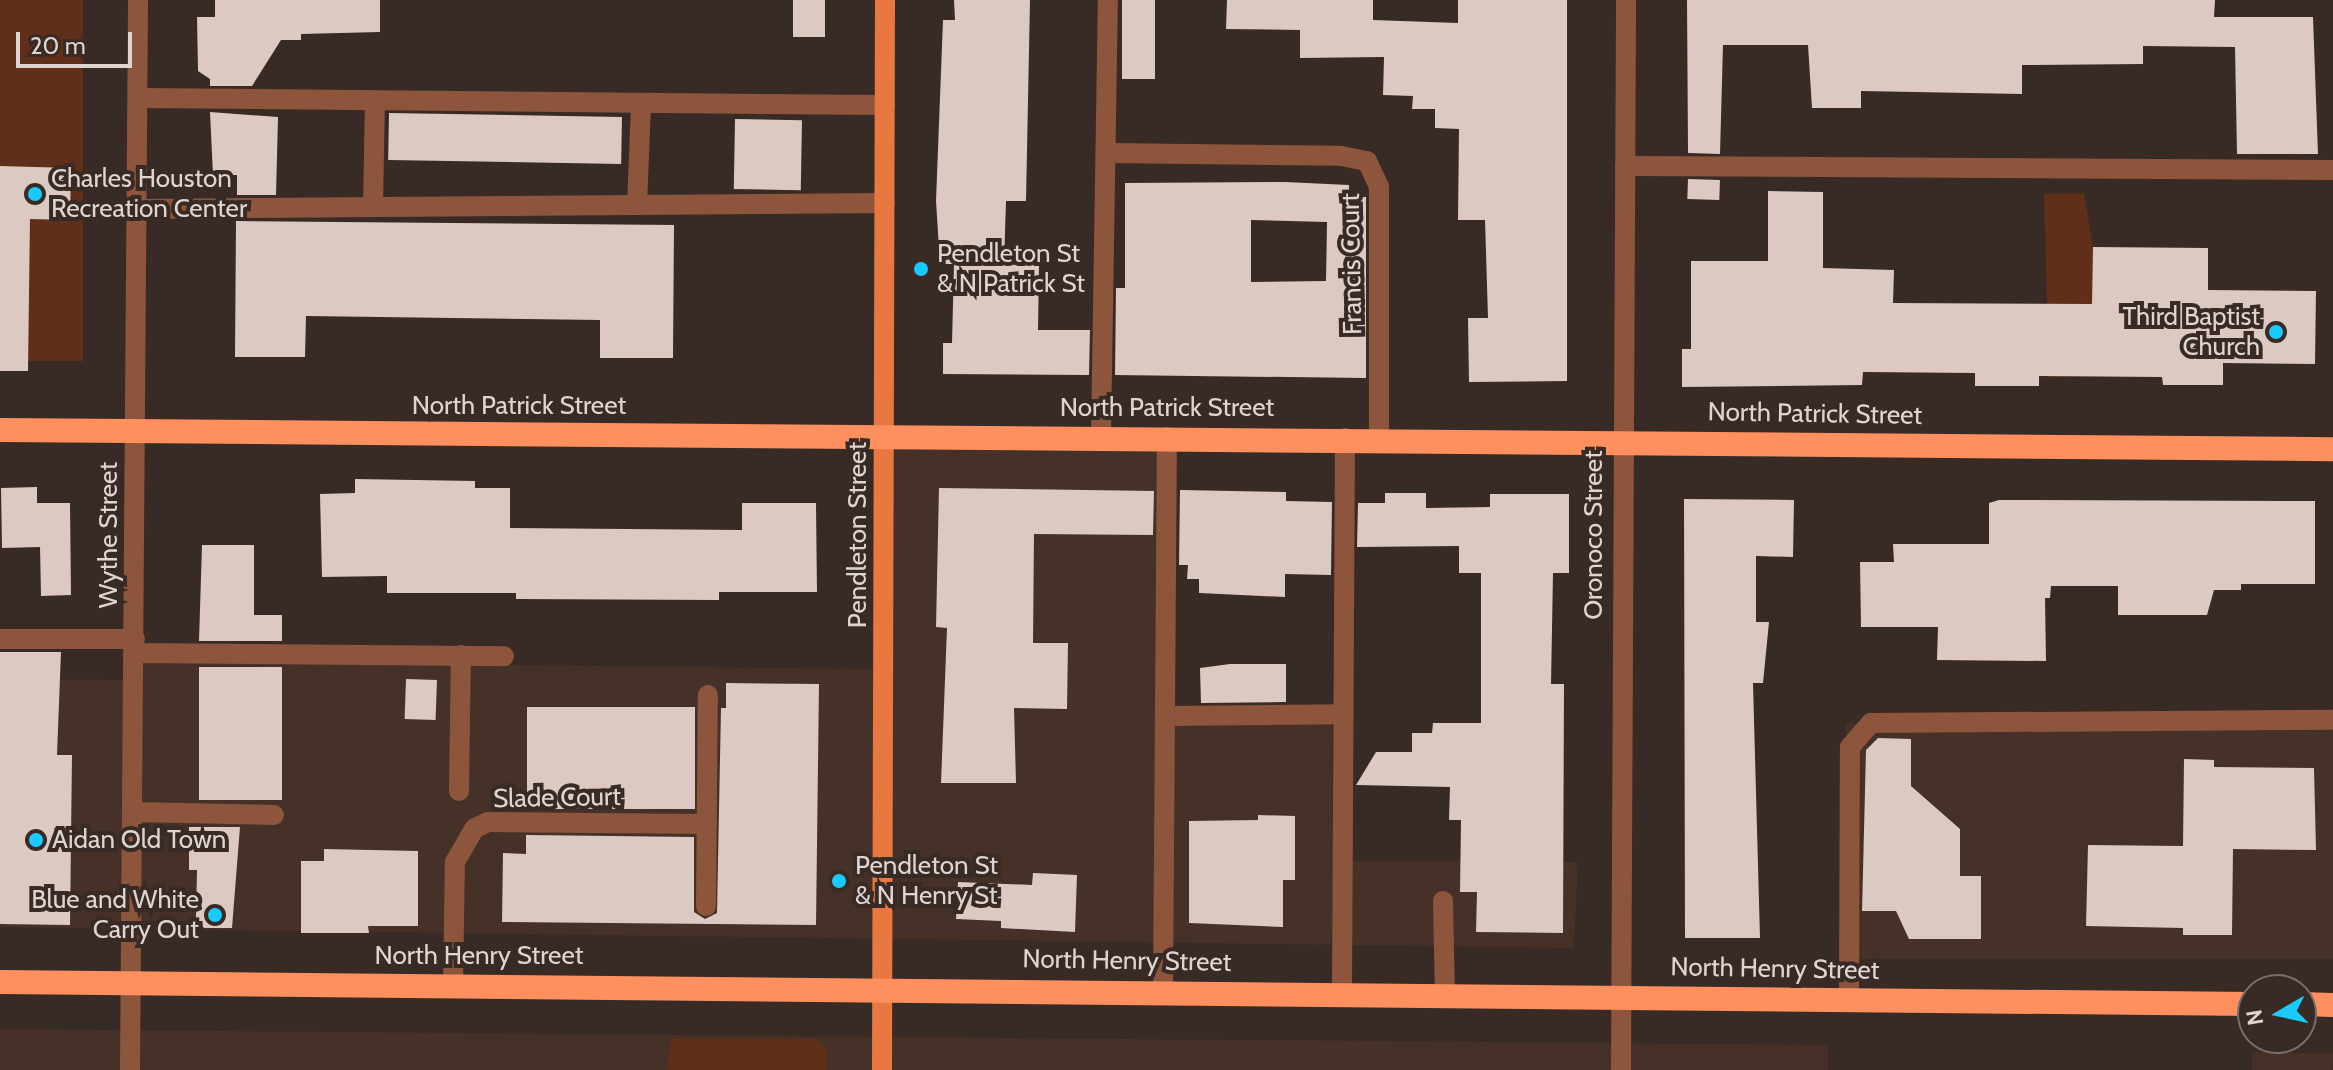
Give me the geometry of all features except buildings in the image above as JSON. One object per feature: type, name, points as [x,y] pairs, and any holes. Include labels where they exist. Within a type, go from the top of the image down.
[{"type":"highway","name":"North Patrick Street","points":[[0,430],[1620,439],[2333,449]]},
{"type":"highway","name":"North Henry Street","points":[[0,982],[882,987],[2237,1004]]},
{"type":"main road","name":"Pendleton Street","points":[[882,1070],[885,0]]},
{"type":"street","name":"Wythe Street","points":[[130,1070],[138,0]]},
{"type":"street","points":[[1101,436],[1108,0]]},
{"type":"street","name":"Oronoco Street","points":[[1621,1070],[1620,439],[1626,0]]},
{"type":"street","points":[[138,98],[641,107],[885,105]]},
{"type":"street","points":[[373,204],[375,103]]},
{"type":"street","points":[[637,205],[641,107]]},
{"type":"street","name":"Francis Court","points":[[1107,153],[1341,156],[1367,161],[1379,187],[1379,438]]},
{"type":"street","points":[[1625,166],[2333,170]]},
{"type":"street","points":[[138,209],[373,204],[885,203]]},
{"type":"street","points":[[1163,990],[1167,437]]},
{"type":"street","points":[[1342,992],[1345,438]]},
{"type":"street","points":[[0,639],[135,646],[504,656]]},
{"type":"street","points":[[459,791],[461,655]]},
{"type":"street","points":[[706,906],[708,695]]},
{"type":"street","points":[[1166,716],[1343,714]]},
{"type":"street","points":[[1849,998],[1850,747],[1871,723],[2333,720]]},
{"type":"street","points":[[133,812],[274,815]]},
{"type":"street","name":"Slade Court","points":[[453,984],[455,862],[475,828],[488,822],[707,824]]},
{"type":"street","points":[[1443,901],[1445,994]]},
{"type":"shaded area","points":[[0,0],[83,0],[83,361],[0,361]]},
{"type":"shaded area","points":[[2084,193],[2093,247],[2092,376],[2049,377],[2044,194]]},
{"type":"shaded area","points":[[879,435],[1157,437],[1157,713],[1332,715],[1333,861],[1578,862],[1574,948],[0,927],[0,679],[130,680],[130,650],[504,665],[879,669]]},
{"type":"shaded area","points":[[1846,724],[2333,724],[2333,959],[1846,959]]},
{"type":"shaded area","points":[[0,1029],[1828,1045],[1828,1070],[0,1070]]},
{"type":"shaded area","points":[[671,1038],[818,1039],[827,1051],[827,1070],[667,1070]]},
{"type":"shaded area","points":[[2333,1053],[2333,1070],[2252,1070],[2252,1054]]},
{"type":"place","name":"Charles Houston Recreation Center","points":[[35,194]]},
{"type":"place","name":"Pendleton St & N Patrick St","points":[[921,269]]},
{"type":"place","name":"Third Baptist Church","points":[[2276,332]]},
{"type":"place","name":"Aidan Old Town","points":[[36,840]]},
{"type":"place","name":"Pendleton St & N Henry St","points":[[839,881]]},
{"type":"place","name":"Blue and White Carry Out","points":[[215,915]]}]
